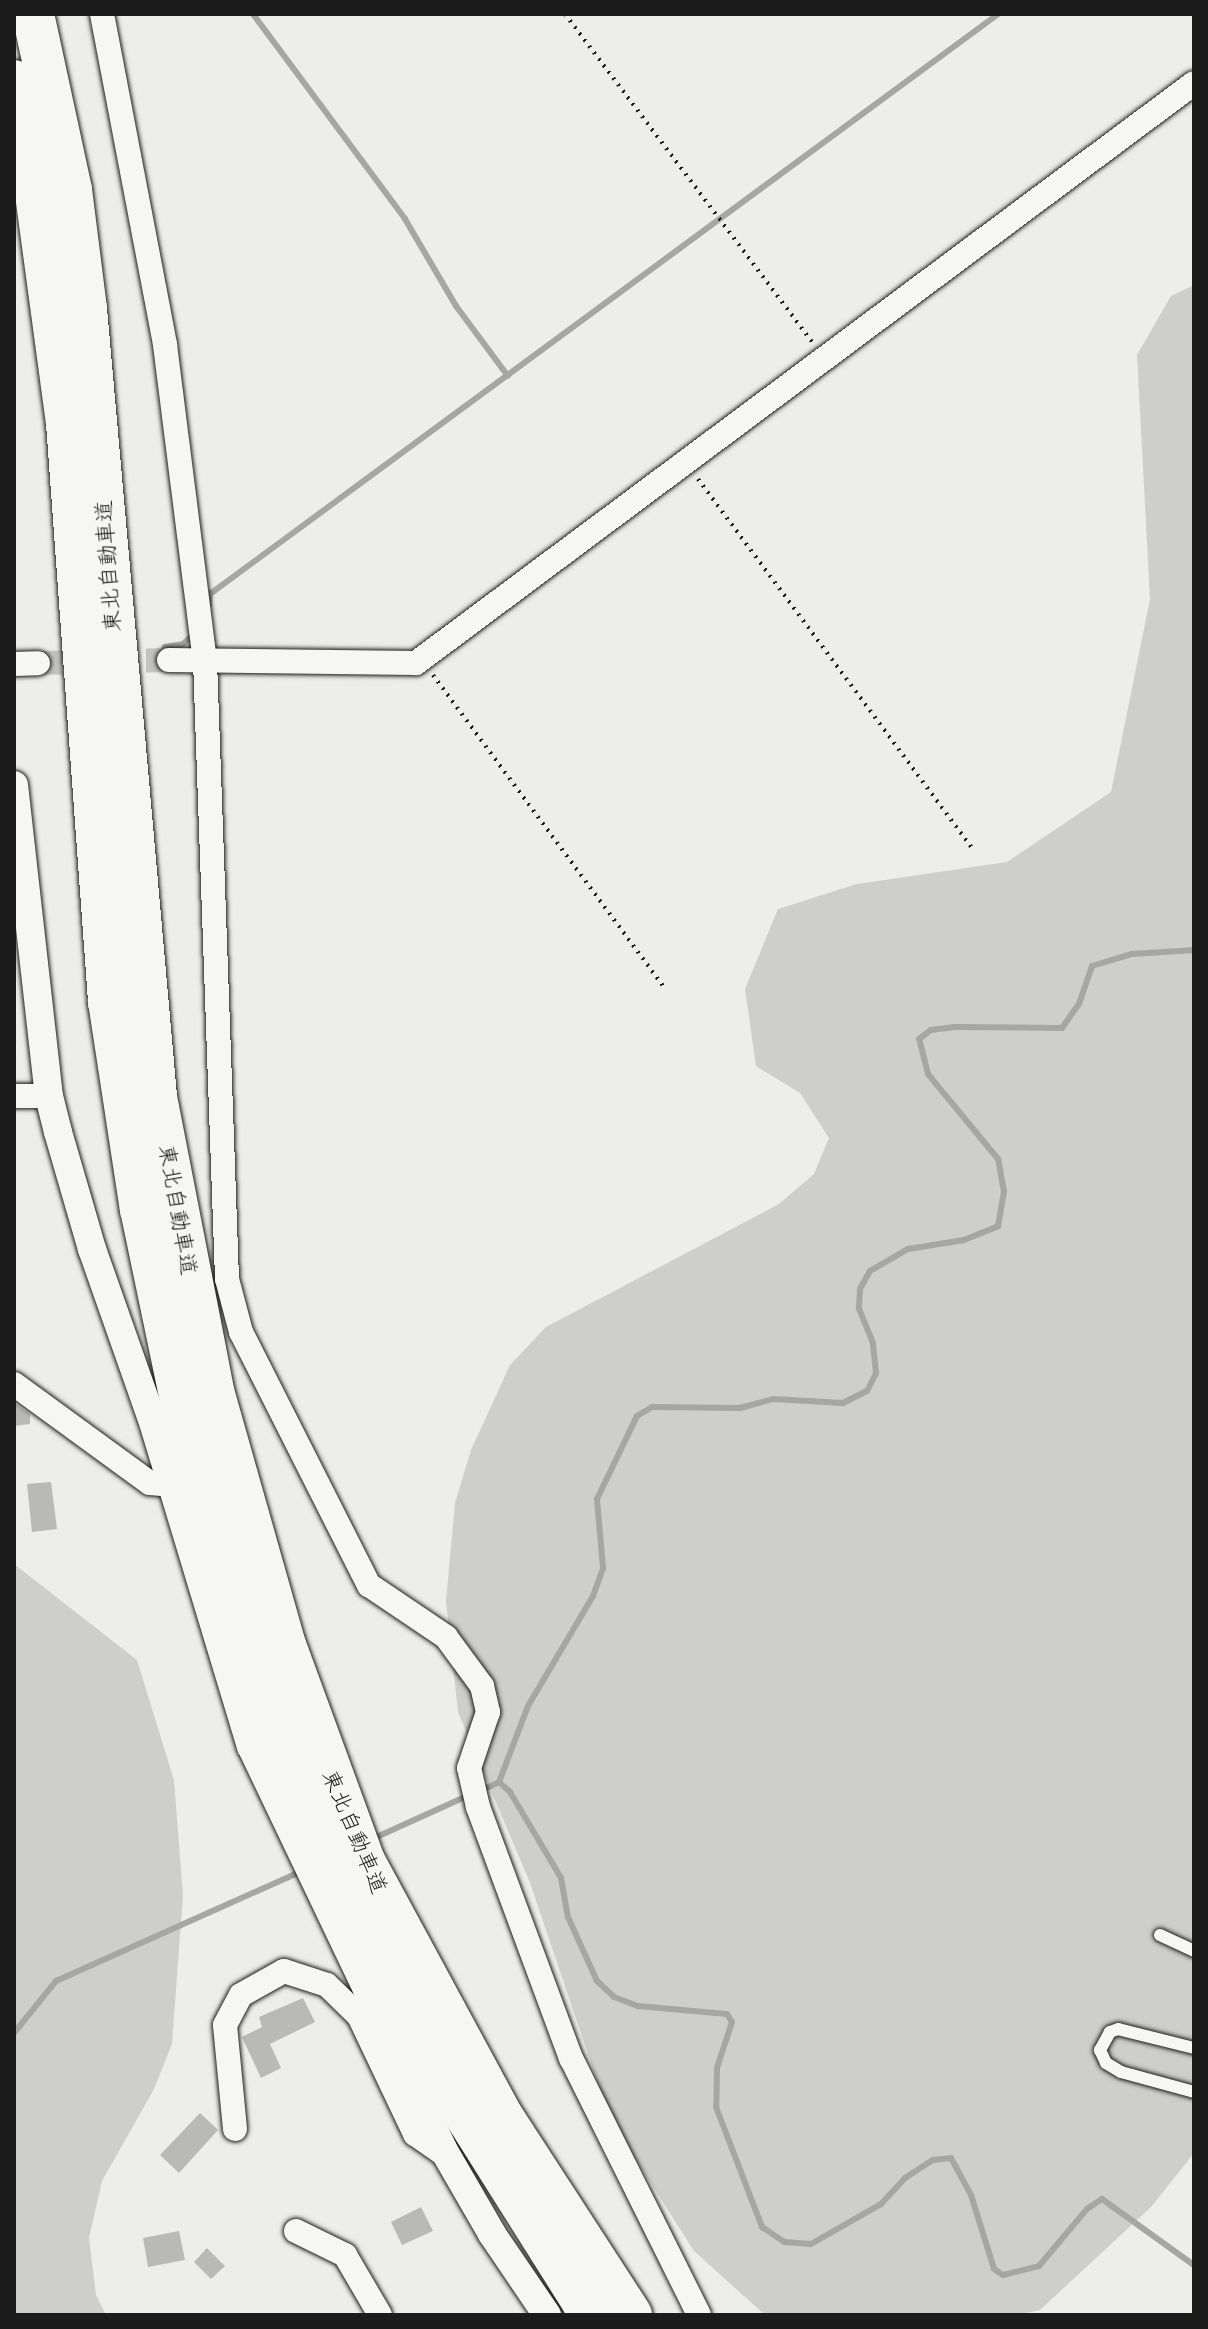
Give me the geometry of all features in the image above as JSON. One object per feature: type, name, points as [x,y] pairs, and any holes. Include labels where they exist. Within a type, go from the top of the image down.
[{"type":"highway","name":"東北自動車道","points":[[33,14],[71,190],[86,309],[156,1097],[213,1391],[285,1645],[364,1861],[502,2116],[631,2315]]},
{"type":"highway","name":"東北自動車道","points":[[14,81],[39,209],[67,423],[109,1001],[141,1209],[181,1400],[251,1656],[333,1872],[421,2045],[591,2315]]},
{"type":"street","points":[[102,14],[165,345],[205,661],[227,1279],[241,1332],[369,1585],[446,1637],[482,1686],[488,1712],[469,1768],[478,1807],[571,2058],[699,2315]]},
{"type":"street","points":[[169,660],[375,665],[422,659],[1194,83]]},
{"type":"street","points":[[14,785],[49,1096],[92,1249],[173,1485],[251,1746],[448,2157],[547,2315]]},
{"type":"street","points":[[14,1096],[49,1096]]},
{"type":"street","points":[[14,1384],[150,1483],[173,1485]]},
{"type":"street","points":[[235,2129],[225,2025],[241,1995],[284,1971],[327,1985],[359,2016],[415,2134],[448,2157]]},
{"type":"street","points":[[296,2231],[345,2255],[380,2315]]},
{"type":"lane","points":[[1160,1935],[1194,1951]]},
{"type":"lane","points":[[1194,2048],[1118,2029],[1110,2032],[1100,2050],[1106,2063],[1121,2072],[1194,2092]]},
{"type":"path","points":[[565,14],[825,360]]},
{"type":"path","points":[[687,464],[974,851]]},
{"type":"path","points":[[422,659],[665,988]]},
{"type":"shaded area","points":[[1194,285],[1194,2153],[1152,2206],[1040,2310],[1017,2315],[765,2315],[694,2251],[610,2119],[530,1883],[458,1712],[446,1601],[455,1503],[471,1450],[510,1365],[546,1327],[779,1204],[814,1174],[829,1138],[800,1093],[756,1066],[745,989],[778,909],[857,884],[1007,862],[1111,792],[1150,599],[1137,355],[1171,296]]},
{"type":"shaded area","points":[[14,1564],[137,1660],[174,1780],[183,1895],[172,2044],[154,2089],[102,2181],[89,2238],[96,2295],[106,2315],[14,2315]]},
{"type":"building","points":[[14,1403],[30,1414],[30,1424],[14,1426]]},
{"type":"building","points":[[51,1482],[57,1529],[32,1532],[27,1484]]},
{"type":"building","points":[[303,1998],[315,2022],[270,2044],[281,2068],[261,2078],[242,2037],[262,2027],[259,2017]]},
{"type":"building","points":[[200,2113],[218,2130],[179,2173],[160,2155]]},
{"type":"building","points":[[421,2207],[433,2231],[402,2245],[391,2222]]},
{"type":"building","points":[[179,2231],[185,2260],[148,2267],[143,2238]]},
{"type":"building","points":[[207,2248],[225,2266],[211,2279],[194,2262]]},
{"type":"waterway","points":[[253,14],[405,219],[456,306],[508,376]]},
{"type":"waterway","points":[[209,605],[210,594],[998,14]]},
{"type":"waterway","points":[[165,647],[183,644],[194,634]]},
{"type":"waterway","points":[[480,1791],[499,1782],[528,1706],[593,1596],[603,1568],[597,1499],[637,1416],[652,1407],[740,1408],[773,1399],[843,1403],[867,1391],[876,1373],[873,1343],[859,1308],[860,1289],[870,1271],[908,1249],[964,1240],[998,1226],[1004,1192],[998,1159],[928,1074],[919,1039],[931,1030],[955,1027],[1062,1028],[1079,1004],[1092,966],[1132,954],[1194,950]]},
{"type":"waterway","points":[[499,1782],[510,1792],[561,1878],[568,1917],[597,1981],[614,1997],[638,2006],[727,2014],[732,2022],[717,2068],[716,2107],[762,2227],[784,2242],[811,2244],[881,2204],[905,2178],[933,2160],[951,2158],[971,2195],[994,2269],[1003,2275],[1039,2266],[1087,2209],[1102,2199],[1194,2265]]},
{"type":"waterway","points":[[370,1840],[469,1795]]},
{"type":"waterway","points":[[14,2033],[56,1981],[302,1871]]},
{"type":"tunnel","points":[[38,663],[169,660]]}]
